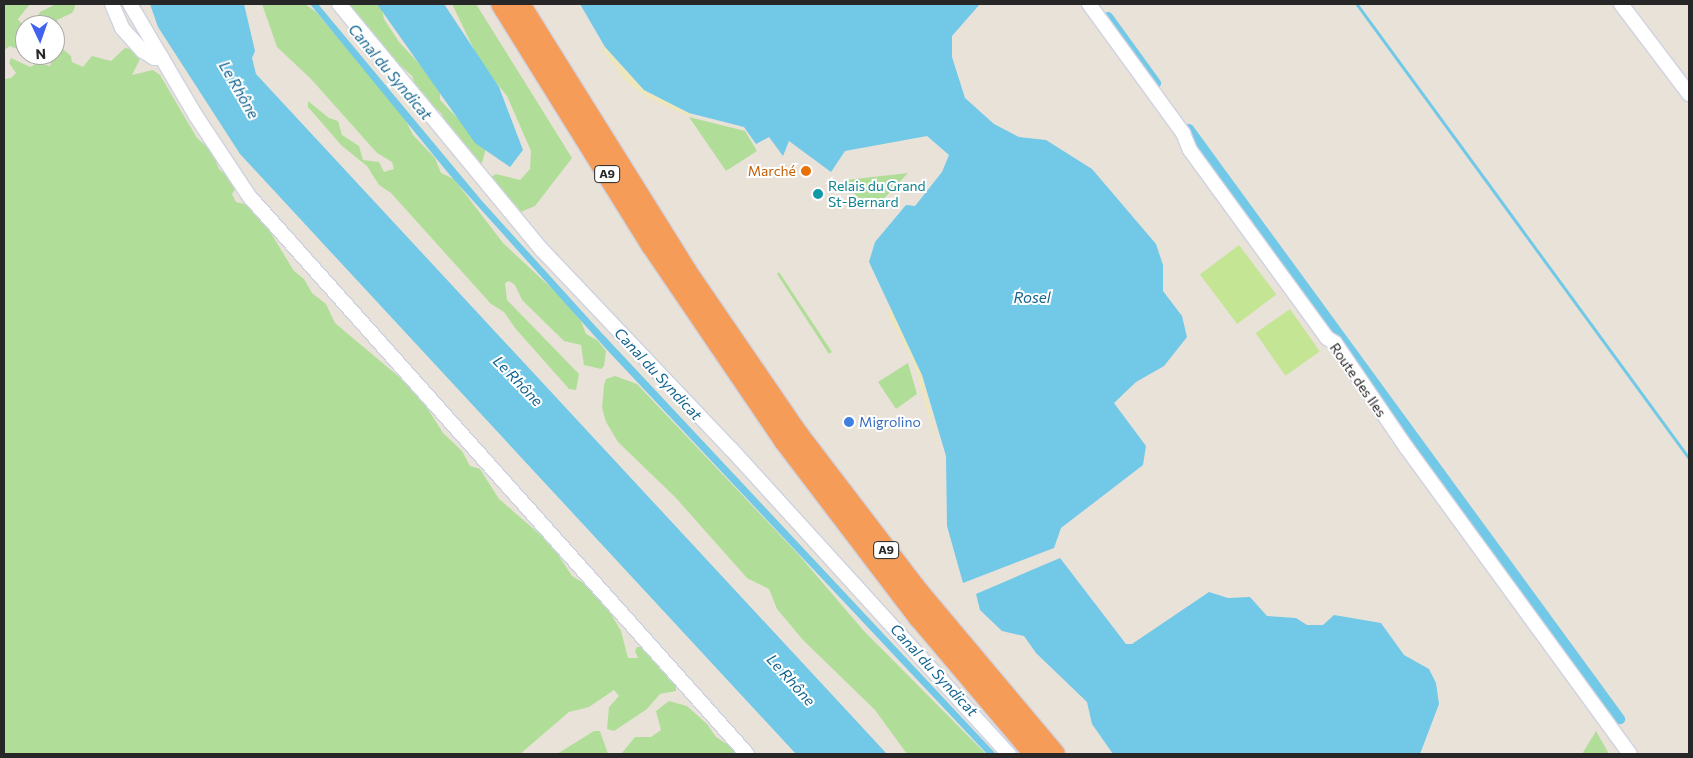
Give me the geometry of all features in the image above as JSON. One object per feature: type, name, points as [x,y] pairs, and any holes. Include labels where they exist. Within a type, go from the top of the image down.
[{"type":"highway","name":"A9","points":[[501,4],[651,245],[784,441],[919,618],[1034,754]]},
{"type":"highway","name":"A9","points":[[520,4],[688,271],[800,435],[920,593],[1056,754]]},
{"type":"street","points":[[112,4],[122,28],[143,50],[154,58],[162,58]]},
{"type":"street","points":[[130,4],[249,196],[747,754]]},
{"type":"street","points":[[339,4],[536,242],[731,450],[1009,754]]},
{"type":"street","name":"Route des Iles","points":[[1089,4],[1184,133],[1196,157],[1347,360],[1412,455],[1630,754]]},
{"type":"street","points":[[1621,4],[1689,94]]},
{"type":"green space","points":[[4,4],[30,4],[21,15],[15,15],[15,48],[10,46],[4,50]]},
{"type":"green space","points":[[56,4],[75,4],[72,13],[65,16],[38,15],[40,12]]},
{"type":"green space","points":[[262,4],[305,4],[316,12],[403,115],[413,135],[435,158],[441,173],[454,179],[503,243],[561,297],[581,321],[586,334],[597,340],[606,351],[604,366],[601,369],[584,365],[581,345],[564,341],[522,300],[515,285],[509,281],[505,283],[507,300],[579,374],[576,390],[569,389],[515,328],[504,312],[491,304],[391,193],[379,185],[367,166],[342,146],[308,107],[308,101],[329,118],[338,121],[342,135],[359,146],[363,160],[379,162],[384,172],[394,169],[392,162],[377,153],[311,79],[277,47]]},
{"type":"green space","points":[[332,4],[381,4],[384,19],[399,42],[440,86],[440,100],[486,148],[482,163],[477,163],[453,134],[441,113],[417,91],[412,76]]},
{"type":"green space","points":[[452,4],[476,4],[572,158],[535,206],[518,213],[488,179],[496,174],[520,180],[530,169],[531,151],[507,96],[481,64]]},
{"type":"green space","points":[[125,48],[138,50],[140,59],[132,75],[153,70],[160,75],[197,138],[212,151],[219,169],[231,179],[236,188],[232,194],[236,202],[249,205],[258,212],[294,271],[304,279],[312,293],[326,304],[335,323],[417,392],[443,433],[462,451],[470,466],[480,469],[499,499],[551,544],[572,576],[598,592],[621,631],[628,658],[638,658],[635,651],[637,647],[643,647],[659,660],[664,673],[675,680],[676,691],[660,694],[647,709],[614,731],[607,729],[609,707],[619,696],[614,690],[589,707],[569,712],[520,754],[4,754],[4,79],[11,78],[16,73],[9,63],[11,58],[15,60],[15,65],[30,67],[34,65],[65,65],[65,51],[71,56],[72,62],[83,67],[92,56],[111,61]]},
{"type":"green space","points":[[689,117],[745,131],[757,151],[726,171]]},
{"type":"green space","points":[[908,173],[873,210],[843,184],[846,180]]},
{"type":"green space","points":[[1239,245],[1276,295],[1237,324],[1200,274]]},
{"type":"green space","points":[[779,272],[832,352],[829,354],[777,274]]},
{"type":"green space","points":[[1290,309],[1320,352],[1285,376],[1256,333]]},
{"type":"green space","points":[[908,363],[917,394],[896,409],[878,382]]},
{"type":"green space","points":[[615,376],[637,384],[798,554],[863,630],[986,754],[907,754],[875,710],[803,640],[777,609],[769,589],[747,578],[675,497],[618,442],[606,422],[602,408],[606,379]]},
{"type":"green space","points":[[669,701],[687,706],[707,724],[716,737],[742,754],[621,754],[635,737],[651,737],[661,730],[656,711]]},
{"type":"green space","points":[[594,731],[600,731],[608,754],[557,754]]},
{"type":"green space","points":[[1596,731],[1609,754],[1582,754]]},
{"type":"sand","points":[[605,47],[644,90],[689,113],[689,117],[646,97],[624,79],[602,49]]},
{"type":"sand","points":[[891,310],[922,375],[941,459],[913,361],[887,312]]},
{"type":"water","name":"Le Rhône","points":[[150,4],[244,4],[255,51],[252,58],[256,74],[887,754],[796,754],[240,154],[158,27]]},
{"type":"water","name":"Canal du Syndicat","points":[[310,4],[318,4],[482,201],[598,329],[996,754],[987,754],[609,352],[449,174]]},
{"type":"water","points":[[377,4],[444,4],[499,87],[523,150],[510,167],[475,143]]},
{"type":"water","name":"Rosel","points":[[580,4],[980,4],[952,36],[952,57],[965,98],[994,124],[1019,137],[1046,140],[1092,169],[1156,244],[1163,265],[1163,291],[1182,316],[1187,337],[1164,366],[1136,382],[1114,403],[1146,446],[1143,465],[1061,528],[1054,548],[963,583],[947,526],[946,456],[922,375],[869,262],[875,242],[906,205],[915,206],[942,172],[949,155],[927,136],[845,151],[831,172],[789,141],[783,156],[769,137],[756,144],[744,127],[689,113],[644,90],[605,47]]},
{"type":"water","points":[[1060,558],[1126,644],[1132,644],[1209,592],[1228,598],[1250,597],[1267,616],[1296,618],[1307,625],[1323,625],[1334,615],[1381,623],[1404,655],[1429,669],[1436,683],[1439,704],[1420,754],[1113,754],[1092,724],[1087,702],[1036,653],[1024,636],[1002,631],[980,610],[976,594]]},
{"type":"waterway","points":[[1357,4],[1689,458]]},
{"type":"waterway","points":[[1108,17],[1156,83]]},
{"type":"waterway","points":[[1189,129],[1620,719]]},
{"type":"place","name":"Marché","points":[[806,171]]},
{"type":"place","name":"Relais du Grand St-Bernard","points":[[818,194]]},
{"type":"place","name":"Migrolino","points":[[849,422]]}]
